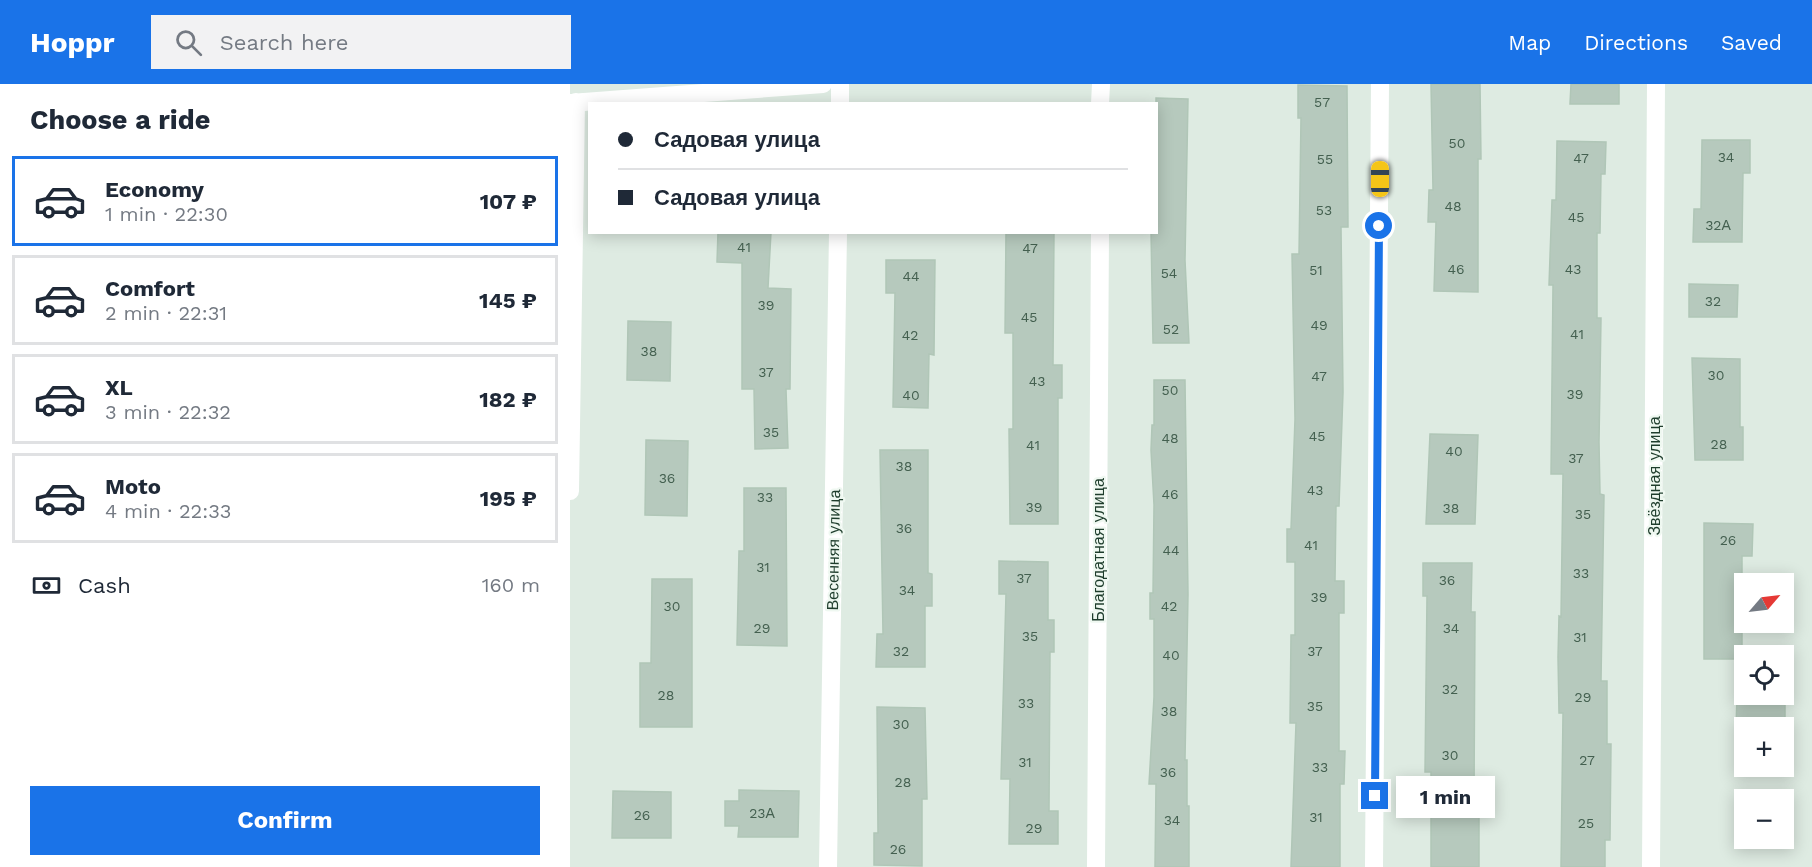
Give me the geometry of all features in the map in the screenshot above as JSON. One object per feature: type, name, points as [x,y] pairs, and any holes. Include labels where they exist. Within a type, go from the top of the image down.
[{"type":"street","points":[[570,491],[573,103],[823,84]]},
{"type":"street","points":[[840,84],[840,102]]},
{"type":"street","points":[[1100,102],[1101,84]]},
{"type":"street","points":[[1374,867],[1380,84]]},
{"type":"street","name":"Звёздная улица","points":[[1651,867],[1656,84]]},
{"type":"street","name":"Весенняя улица","points":[[828,867],[838,234]]},
{"type":"street","name":"Благодатная улица","points":[[1096,867],[1100,234]]},
{"type":"building","points":[[1431,84],[1480,84],[1478,292],[1434,291],[1436,222],[1428,222],[1429,190],[1433,190]]},
{"type":"building","points":[[1571,84],[1619,84],[1619,104],[1570,104]]},
{"type":"building","points":[[1298,85],[1347,86],[1348,227],[1341,227],[1343,392],[1339,506],[1336,506],[1335,581],[1344,581],[1344,613],[1339,613],[1339,751],[1345,751],[1344,784],[1340,784],[1340,867],[1291,867],[1296,723],[1290,723],[1291,635],[1295,635],[1295,562],[1287,562],[1287,529],[1291,529],[1295,419],[1292,254],[1299,254],[1301,118],[1298,118]]},
{"type":"building","points":[[1156,98],[1188,99],[1185,260],[1189,343],[1153,343],[1151,234],[1158,234],[1158,102]]},
{"type":"building","points":[[1702,140],[1750,140],[1750,173],[1743,173],[1742,242],[1693,242],[1694,209],[1701,209]]},
{"type":"building","points":[[1557,141],[1606,142],[1605,174],[1601,174],[1600,233],[1597,233],[1597,318],[1601,318],[1600,494],[1604,495],[1601,681],[1607,681],[1607,744],[1611,744],[1610,840],[1605,840],[1605,867],[1561,867],[1563,713],[1559,713],[1558,657],[1559,616],[1561,617],[1563,474],[1551,474],[1553,285],[1549,285],[1552,200],[1556,200]]},
{"type":"building","points":[[718,234],[771,234],[768,288],[791,289],[790,389],[786,389],[788,448],[755,449],[754,389],[742,389],[742,263],[717,262]]},
{"type":"building","points":[[1006,234],[1054,234],[1053,365],[1062,365],[1062,398],[1058,398],[1058,524],[1010,524],[1009,429],[1013,429],[1013,333],[1005,333]]},
{"type":"building","points":[[886,260],[935,260],[934,355],[929,354],[928,408],[893,407],[895,293],[886,293]]},
{"type":"building","points":[[1689,284],[1738,285],[1737,317],[1689,317]]},
{"type":"building","points":[[628,321],[671,322],[670,381],[627,380]]},
{"type":"building","points":[[1692,358],[1740,359],[1740,427],[1743,427],[1743,460],[1695,460]]},
{"type":"building","points":[[1154,380],[1185,380],[1188,594],[1185,760],[1187,760],[1187,806],[1189,806],[1189,867],[1155,867],[1156,784],[1149,784],[1154,697],[1154,619],[1150,619],[1150,593],[1153,593],[1154,505],[1151,450],[1152,425],[1154,425]]},
{"type":"building","points":[[1430,434],[1478,435],[1475,524],[1426,524]]},
{"type":"building","points":[[646,440],[688,441],[687,516],[645,515]]},
{"type":"building","points":[[880,450],[928,450],[928,573],[932,574],[932,606],[925,606],[925,667],[876,667],[877,634],[883,634]]},
{"type":"building","points":[[744,488],[786,488],[787,646],[737,645],[739,551],[744,551]]},
{"type":"building","points":[[1704,523],[1753,524],[1752,556],[1742,556],[1742,573],[1734,573],[1734,633],[1742,633],[1742,645],[1734,645],[1734,659],[1704,659]]},
{"type":"building","points":[[999,561],[1048,562],[1048,620],[1054,620],[1054,652],[1050,652],[1049,811],[1058,811],[1058,844],[1009,844],[1010,779],[1001,779],[1006,594],[999,594]]},
{"type":"building","points":[[1423,563],[1472,563],[1471,612],[1475,612],[1474,803],[1479,803],[1479,867],[1431,867],[1431,772],[1425,772],[1427,596],[1423,596]]},
{"type":"building","points":[[652,579],[692,579],[692,727],[640,727],[640,663],[651,663]]},
{"type":"building","points":[[1737,705],[1785,705],[1785,717],[1736,717]]},
{"type":"building","points":[[877,707],[925,708],[927,799],[922,799],[922,866],[874,865],[874,833],[878,833]]},
{"type":"building","points":[[739,790],[799,791],[798,837],[738,837],[739,826],[725,826],[725,801],[739,801]]},
{"type":"building","points":[[613,791],[671,792],[671,838],[612,838]]},
{"type":"route","points":[[1375,796],[1379,226]]}]
